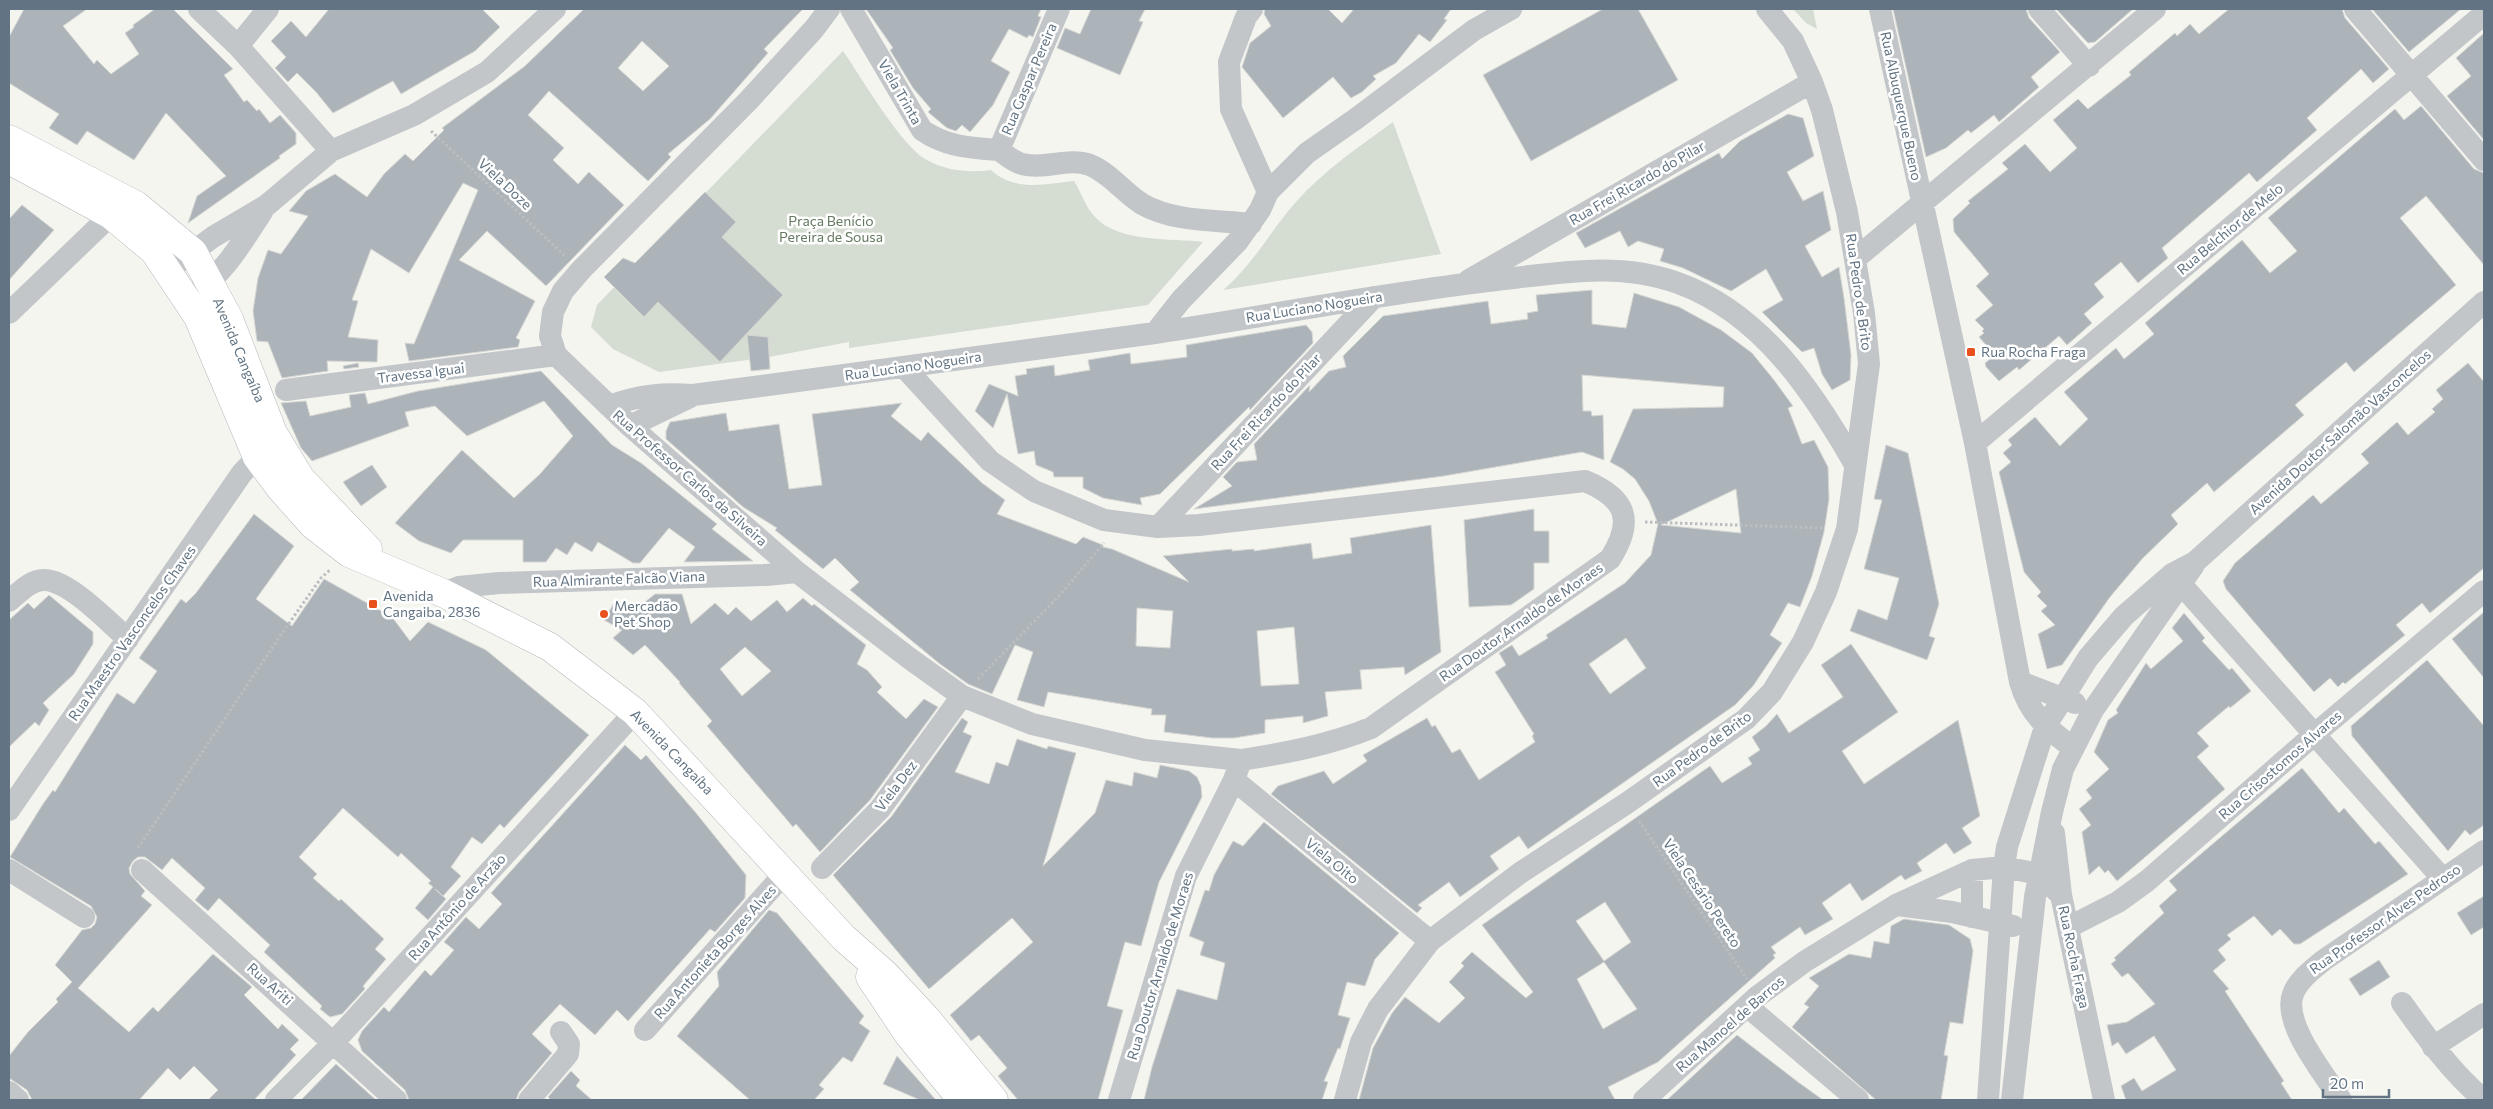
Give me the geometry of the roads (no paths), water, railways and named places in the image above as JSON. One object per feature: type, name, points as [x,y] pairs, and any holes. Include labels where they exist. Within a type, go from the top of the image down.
[{"type":"main road","name":"Avenida Cangaíba","points":[[9,139],[136,205],[192,252],[229,319],[273,433],[301,479],[386,567]]},
{"type":"main road","name":"Avenida Cangaíba","points":[[9,160],[111,215],[154,251],[198,317],[257,457],[280,488],[313,525],[349,553],[386,567],[443,593],[550,647],[635,712],[844,938],[886,974],[926,1018],[994,1100]]},
{"type":"main road","name":"Avenida Cangaíba","points":[[844,938],[908,1034],[962,1100]]},
{"type":"street","points":[[199,9],[238,46],[331,151]]},
{"type":"street","points":[[238,46],[268,9]]},
{"type":"street","points":[[168,270],[192,252],[267,205],[331,151],[414,115],[487,72],[555,9]]},
{"type":"street","points":[[556,355],[550,336],[554,312],[563,292],[581,270],[749,100],[814,29],[829,9]]},
{"type":"street","name":"Viela Trinta","points":[[851,9],[922,130],[936,140],[959,147],[1000,150]]},
{"type":"street","name":"Rua Gaspar Pereira","points":[[1000,150],[1059,9]]},
{"type":"street","points":[[1252,9],[1246,17],[1229,62],[1231,109],[1268,192]]},
{"type":"street","points":[[1155,333],[1181,300],[1224,258],[1251,224],[1268,192],[1307,153],[1474,30],[1511,9]]},
{"type":"street","name":"Rua Pedro de Brito","points":[[1345,1100],[1361,1042],[1378,1010],[1430,941],[1520,873],[1627,803],[1746,719],[1772,692],[1804,642],[1826,592],[1847,529],[1854,463],[1869,364],[1864,313],[1847,212],[1822,110],[1812,82],[1793,41],[1767,9]]},
{"type":"street","name":"Rua Albuquerque Bueno","points":[[1880,9],[1922,203]]},
{"type":"street","points":[[2039,9],[2089,66]]},
{"type":"street","points":[[1855,259],[2089,66],[2155,9]]},
{"type":"street","points":[[2355,9],[2484,160]]},
{"type":"street","name":"Rua Belchior de Melo","points":[[1975,443],[2484,14]]},
{"type":"street","name":"Rua Frei Ricardo do Pilar","points":[[1462,284],[1812,82]]},
{"type":"street","points":[[1000,150],[1021,164],[1033,166],[1078,162],[1092,166],[1105,173],[1129,195],[1157,212],[1251,224]]},
{"type":"street","points":[[1922,203],[1975,443],[2024,698],[2045,727],[2073,748]]},
{"type":"street","points":[[186,298],[209,283],[230,260],[267,205]]},
{"type":"street","points":[[9,313],[111,215]]},
{"type":"street","name":"Rua Luciano Nogueira","points":[[609,406],[637,396],[663,393],[694,395],[1155,333],[1462,284],[1583,270],[1634,270],[1678,283],[1717,302],[1758,331],[1797,374],[1829,419],[1854,463]]},
{"type":"street","name":"Rua Frei Ricardo do Pilar","points":[[1158,527],[1374,297]]},
{"type":"street","name":"Avenida Doutor Salomão Vasconcelos","points":[[1988,1100],[1999,924],[2007,847],[2045,727],[2062,698],[2088,658],[2124,616],[2177,579],[2484,302]]},
{"type":"street","name":"Travessa Iguai","points":[[286,390],[556,355]]},
{"type":"street","name":"Rua Professor Carlos da Silveira","points":[[556,355],[630,426],[797,572],[962,696],[1032,724],[1238,770]]},
{"type":"street","points":[[904,367],[990,460],[1034,491],[1104,520],[1158,527]]},
{"type":"street","name":"Rua Luciano Nogueira","points":[[630,426],[694,395]]},
{"type":"street","name":"Rua Maestro Vasconcelos Chaves","points":[[11,803],[242,473],[257,457]]},
{"type":"street","name":"Rua Doutor Arnaldo de Moraes","points":[[1119,1100],[1186,876],[1238,770],[1294,751],[1342,740],[1370,728],[1610,559],[1621,542],[1624,521],[1619,502],[1605,489],[1585,481],[1199,526],[1158,527]]},
{"type":"street","name":"Rua Almirante Falcão Viana","points":[[443,593],[459,587],[520,581],[766,575],[797,572]]},
{"type":"street","points":[[2177,579],[2442,878]]},
{"type":"street","name":"Avenida Doutor Salomão Vasconcelos","points":[[2012,1100],[2039,874],[2063,769],[2093,710],[2177,579]]},
{"type":"street","points":[[9,601],[31,583],[44,580],[60,584],[128,638]]},
{"type":"street","name":"Rua Crisostomos Alvares","points":[[2069,928],[2118,902],[2147,880],[2484,591]]},
{"type":"street","points":[[2020,682],[2093,710]]},
{"type":"street","name":"Viela Dez","points":[[822,868],[880,809],[962,696]]},
{"type":"street","name":"Rua Antônio de Arzão","points":[[276,1100],[334,1042],[635,712]]},
{"type":"street","name":"Viela Oito","points":[[1238,770],[1430,941]]},
{"type":"street","name":"Rua Rocha Fraga","points":[[2052,812],[2061,895],[2104,1100]]},
{"type":"street","name":"Rua Professor Alves Pedroso","points":[[2341,1100],[2301,1038],[2291,1016],[2293,994],[2305,976],[2324,960],[2484,851]]},
{"type":"street","name":"Rua Manoel de Barros","points":[[1644,1100],[1753,1002],[1804,962],[1896,905],[1972,870],[2004,867],[2039,874]]},
{"type":"street","points":[[9,870],[84,917]]},
{"type":"street","name":"Rua Ariti","points":[[142,870],[396,1100]]},
{"type":"street","points":[[1972,870],[1972,917]]},
{"type":"street","name":"Rua Antonieta Borges Alves","points":[[644,1030],[785,873]]},
{"type":"street","points":[[2039,874],[2061,895]]},
{"type":"street","points":[[1896,905],[1932,909],[2031,930]]},
{"type":"street","points":[[1753,1002],[1858,1100]]},
{"type":"street","points":[[2402,1003],[2433,1047],[2463,1082],[2484,1100]]},
{"type":"street","points":[[2433,1047],[2484,1014]]},
{"type":"street","points":[[530,1100],[568,1054],[569,1044],[561,1032]]},
{"type":"street","points":[[9,1092],[18,1100]]},
{"type":"place","name":"Rua Rocha Fraga","points":[[1971,352]]},
{"type":"place","name":"Avenida Cangaiba, 2836","points":[[373,604]]},
{"type":"place","name":"Mercadão Pet Shop","points":[[604,614]]},
{"type":"park label","name":"Praça Benício Pereira de Sousa","points":[[831,230]]}]
